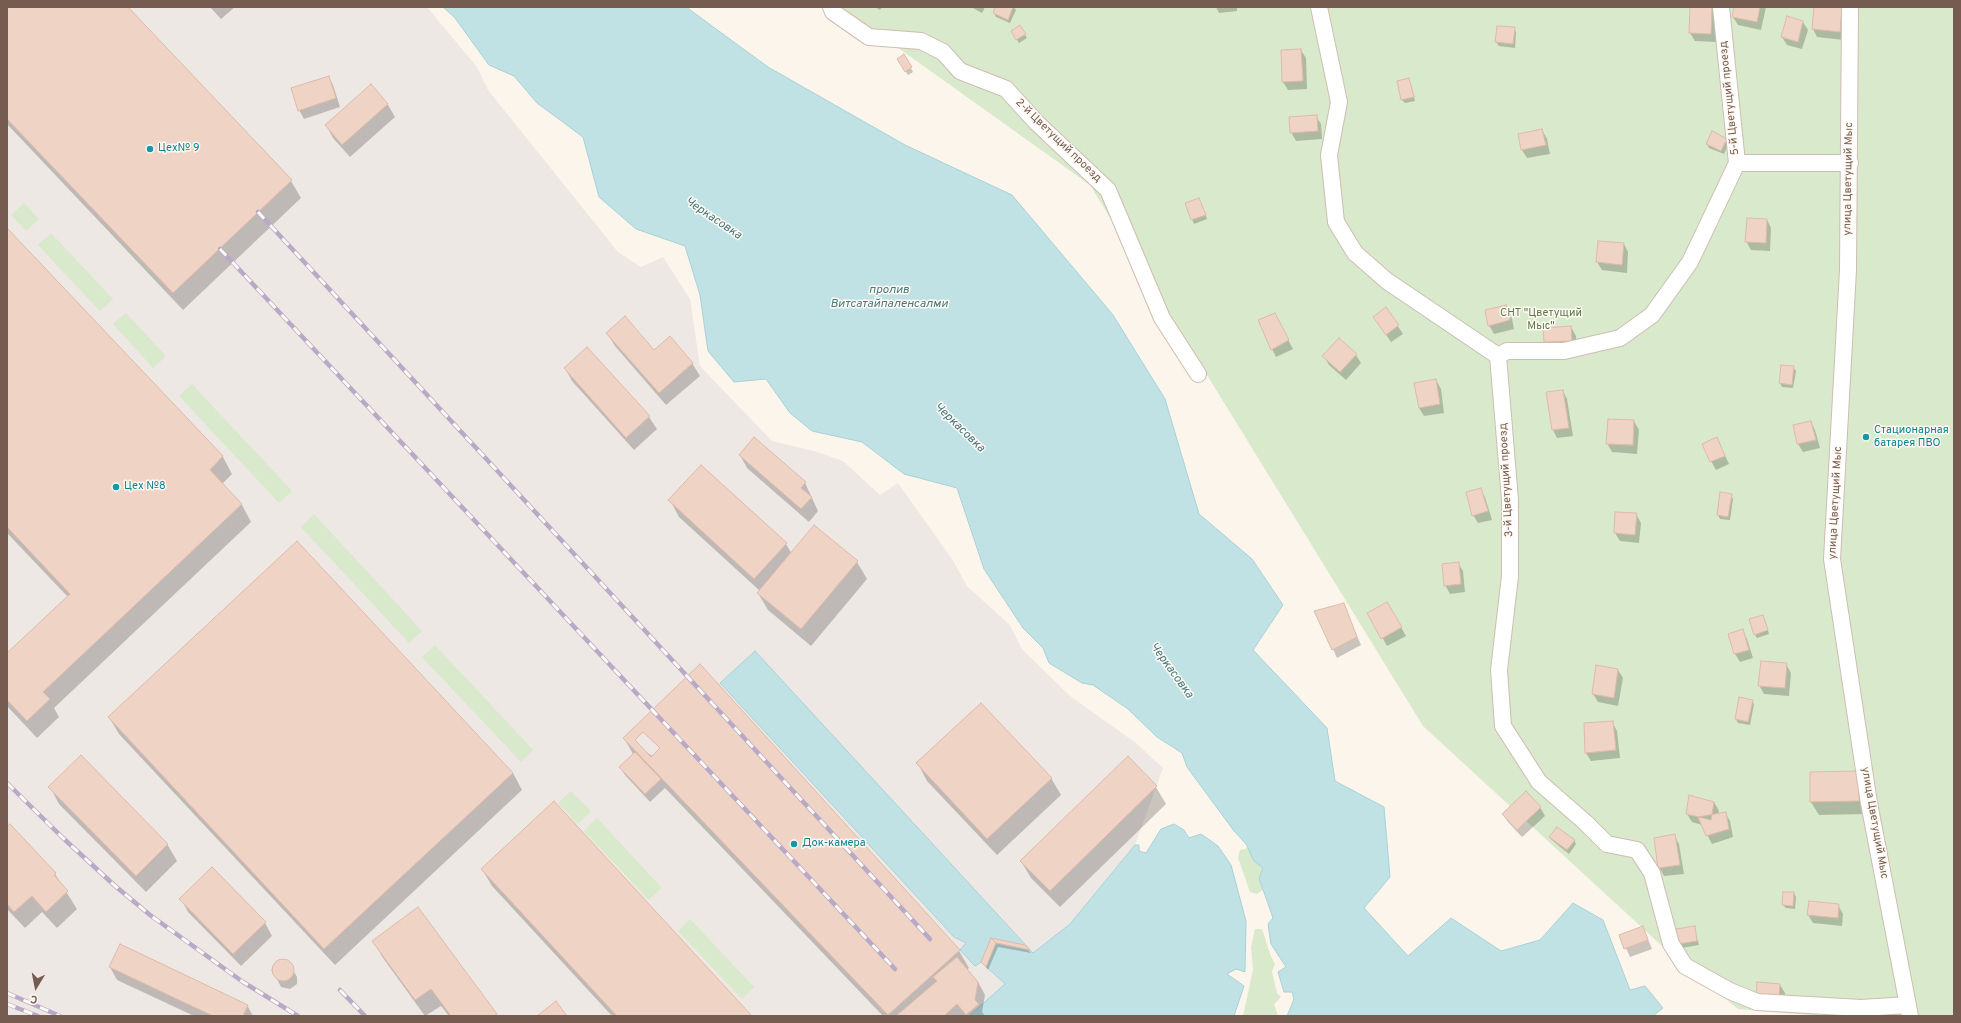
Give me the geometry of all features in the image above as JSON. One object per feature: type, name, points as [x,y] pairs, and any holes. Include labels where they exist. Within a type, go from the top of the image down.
[{"type":"street","name":"2-й Цветущий проезд","points":[[831,7],[833,12],[869,37],[921,41],[943,52],[960,71],[1006,89],[1037,123],[1103,185],[1108,190],[1162,318],[1198,374]]},
{"type":"street","points":[[1319,7],[1339,102],[1329,155],[1336,222],[1355,253],[1387,280],[1498,356]]},
{"type":"street","name":"5-й Цветущий проезд","points":[[1498,356],[1507,351],[1564,351],[1620,338],[1652,315],[1690,262],[1736,163],[1721,7]]},
{"type":"street","name":"улица Цветущий Мыс","points":[[1850,7],[1848,270],[1832,559],[1869,803],[1909,1010]]},
{"type":"street","points":[[1736,163],[1850,163]]},
{"type":"street","name":"3-й Цветущий проезд","points":[[1498,356],[1510,500],[1510,576],[1499,670],[1503,726],[1539,782],[1586,823],[1607,844],[1637,850],[1652,873],[1671,944],[1685,966],[1730,991],[1757,1002],[1909,1010]]},
{"type":"shaded area","points":[[7,7],[427,7],[477,67],[488,90],[618,252],[641,267],[663,257],[690,299],[700,366],[772,441],[814,451],[843,461],[880,495],[898,483],[952,559],[967,586],[1010,625],[1022,649],[1070,696],[1136,743],[1163,768],[1135,845],[1070,924],[1033,953],[755,652],[720,683],[954,937],[966,944],[960,950],[981,962],[1005,985],[969,1016],[7,1016]]},
{"type":"green space","name":"СНТ \"Цветущий Мыс\"","points":[[841,7],[1954,7],[1954,1016],[1822,1016],[1738,1009],[1663,947],[1423,726],[1090,185]]},
{"type":"green space","points":[[24,203],[39,219],[26,231],[11,215]]},
{"type":"green space","points":[[51,233],[113,299],[100,311],[38,245]]},
{"type":"green space","points":[[126,313],[166,356],[153,368],[113,324]]},
{"type":"green space","points":[[192,384],[292,491],[279,503],[179,396]]},
{"type":"green space","points":[[314,514],[422,631],[409,643],[301,527]]},
{"type":"green space","points":[[435,645],[533,750],[521,762],[422,657]]},
{"type":"green space","points":[[571,791],[591,811],[578,824],[558,803]]},
{"type":"green space","points":[[597,818],[662,888],[649,900],[584,831]]},
{"type":"green space","points":[[1248,848],[1254,861],[1263,868],[1259,878],[1263,890],[1257,894],[1250,892],[1238,858],[1240,850]]},
{"type":"green space","points":[[690,919],[754,987],[742,999],[678,931]]},
{"type":"green space","points":[[1255,929],[1262,929],[1270,954],[1275,964],[1272,972],[1277,993],[1281,997],[1274,1004],[1278,1016],[1243,1016],[1253,970],[1251,947]]},
{"type":"water","name":"пролив Витсатайпаленсалми","points":[[443,7],[686,7],[768,67],[905,145],[1012,195],[1113,315],[1165,399],[1199,514],[1252,559],[1283,605],[1253,650],[1327,728],[1335,781],[1384,807],[1390,877],[1364,908],[1408,956],[1451,918],[1501,951],[1540,940],[1573,903],[1603,920],[1630,990],[1645,986],[1663,1008],[1653,1016],[1287,1016],[1294,999],[1292,992],[1284,992],[1278,972],[1286,967],[1271,944],[1268,924],[1273,918],[1259,878],[1263,868],[1254,861],[1246,844],[1234,831],[1187,767],[1182,753],[1157,737],[1128,709],[1093,685],[1082,683],[1049,663],[1043,648],[1023,628],[984,569],[957,488],[904,474],[862,442],[812,431],[790,413],[766,379],[734,382],[708,351],[700,295],[685,246],[636,229],[599,197],[583,137],[537,103],[514,76],[489,65],[455,18]]},
{"type":"water","points":[[755,651],[1033,953],[1070,924],[1135,845],[1139,845],[1139,851],[1146,853],[1161,829],[1174,824],[1184,830],[1189,838],[1201,834],[1218,846],[1231,865],[1246,921],[1245,972],[1236,969],[1227,974],[1244,986],[1234,1016],[969,1016],[1005,984],[981,962],[975,966],[960,950],[966,943],[954,937],[720,683]]},
{"type":"building","name":"Цех№ 9","points":[[7,7],[128,7],[292,180],[173,293],[7,119]]},
{"type":"building","points":[[995,7],[1013,7],[1008,20],[993,13]]},
{"type":"building","points":[[1690,7],[1712,7],[1711,34],[1689,33]]},
{"type":"building","points":[[1734,7],[1760,7],[1757,22],[1732,17]]},
{"type":"building","points":[[1814,7],[1842,7],[1840,32],[1812,29]]},
{"type":"building","points":[[1787,16],[1803,21],[1798,42],[1781,37]]},
{"type":"building","points":[[1020,25],[1026,34],[1016,40],[1011,31]]},
{"type":"building","points":[[1497,26],[1515,27],[1513,44],[1495,42]]},
{"type":"building","points":[[1301,49],[1303,81],[1282,82],[1281,50]]},
{"type":"building","points":[[904,54],[912,67],[905,72],[897,59]]},
{"type":"building","points":[[329,76],[336,98],[298,111],[291,88]]},
{"type":"building","points":[[1409,78],[1414,97],[1401,100],[1397,81]]},
{"type":"building","points":[[371,84],[388,104],[342,145],[325,125]]},
{"type":"building","points":[[1317,115],[1318,131],[1290,133],[1289,117]]},
{"type":"building","points":[[1542,129],[1546,145],[1521,150],[1518,134]]},
{"type":"building","points":[[1712,131],[1727,139],[1721,151],[1706,144]]},
{"type":"building","points":[[1199,198],[1206,215],[1191,220],[1185,203]]},
{"type":"building","points":[[1747,218],[1767,219],[1766,243],[1745,242]]},
{"type":"building","name":"Цех №8","points":[[7,228],[223,456],[210,470],[242,504],[43,692],[50,699],[27,721],[7,700],[7,653],[70,594],[7,527]]},
{"type":"building","points":[[1598,241],[1624,243],[1622,265],[1596,262]]},
{"type":"building","points":[[1506,305],[1510,320],[1488,326],[1485,310]]},
{"type":"building","points":[[1386,307],[1399,325],[1386,335],[1373,317]]},
{"type":"building","points":[[1275,313],[1289,340],[1271,350],[1258,320]]},
{"type":"building","points":[[625,316],[654,350],[670,336],[693,363],[659,393],[606,333]]},
{"type":"building","points":[[1571,326],[1572,341],[1544,342],[1543,328]]},
{"type":"building","points":[[1339,338],[1357,354],[1340,372],[1322,356]]},
{"type":"building","points":[[587,347],[650,416],[626,438],[564,368]]},
{"type":"building","points":[[1781,365],[1794,366],[1792,385],[1779,383]]},
{"type":"building","points":[[1436,379],[1440,404],[1419,408],[1414,383]]},
{"type":"building","points":[[1563,390],[1569,428],[1552,430],[1546,392]]},
{"type":"building","points":[[1608,419],[1634,420],[1633,445],[1606,444]]},
{"type":"building","points":[[1811,421],[1816,440],[1797,444],[1793,425]]},
{"type":"building","points":[[754,437],[806,482],[801,488],[812,497],[801,509],[739,455]]},
{"type":"building","points":[[1717,437],[1725,456],[1710,462],[1702,444]]},
{"type":"building","points":[[701,465],[787,543],[754,579],[668,500]]},
{"type":"building","points":[[1481,488],[1488,511],[1472,516],[1466,492]]},
{"type":"building","points":[[1720,492],[1732,494],[1728,517],[1717,515]]},
{"type":"building","points":[[1615,512],[1637,513],[1635,535],[1614,533]]},
{"type":"building","points":[[814,525],[858,561],[801,629],[757,593]]},
{"type":"building","points":[[297,541],[513,773],[324,949],[108,717]]},
{"type":"building","points":[[1459,562],[1461,584],[1444,586],[1442,564]]},
{"type":"building","points":[[1387,602],[1402,627],[1381,639],[1367,613]]},
{"type":"building","points":[[1344,603],[1357,637],[1332,650],[1314,611]]},
{"type":"building","points":[[1763,615],[1768,630],[1754,635],[1749,619]]},
{"type":"building","points":[[1743,629],[1749,650],[1734,654],[1728,634]]},
{"type":"building","points":[[1761,661],[1787,663],[1785,688],[1758,686]]},
{"type":"building","name":"Док-камера","points":[[700,664],[960,950],[888,1015],[623,738]]},
{"type":"building","points":[[1596,665],[1618,669],[1614,698],[1592,694]]},
{"type":"building","points":[[1739,697],[1753,700],[1748,722],[1735,719]]},
{"type":"building","points":[[981,703],[1052,778],[987,839],[916,763]]},
{"type":"building","points":[[1613,721],[1616,750],[1585,753],[1584,723]]},
{"type":"building","points":[[643,732],[660,748],[651,757],[635,740]]},
{"type":"building","points":[[635,752],[661,779],[645,794],[619,767]]},
{"type":"building","points":[[81,755],[168,844],[136,876],[48,787]]},
{"type":"building","points":[[1128,756],[1157,786],[1050,891],[1020,861]]},
{"type":"building","points":[[1859,771],[1859,801],[1810,802],[1810,772]]},
{"type":"building","points":[[1526,791],[1541,807],[1517,830],[1502,814]]},
{"type":"building","points":[[1689,795],[1714,802],[1711,820],[1686,814]]},
{"type":"building","points":[[554,801],[752,1016],[617,1016],[481,869]]},
{"type":"building","points":[[1726,812],[1729,829],[1706,836],[1698,817]]},
{"type":"building","points":[[10,824],[56,873],[54,875],[68,891],[46,912],[32,896],[14,912],[7,904],[7,827]]},
{"type":"building","points":[[1557,827],[1575,840],[1567,850],[1549,837]]},
{"type":"building","points":[[1675,834],[1680,865],[1658,868],[1654,838]]},
{"type":"building","points":[[212,867],[266,922],[233,954],[179,899]]},
{"type":"building","points":[[1783,892],[1794,892],[1793,906],[1782,905]]},
{"type":"building","points":[[1809,901],[1839,904],[1838,918],[1807,915]]},
{"type":"building","points":[[418,907],[497,1014],[494,1016],[451,1016],[431,989],[415,1000],[372,941]]},
{"type":"building","points":[[1643,926],[1648,940],[1624,949],[1619,935]]},
{"type":"building","points":[[1695,926],[1697,941],[1678,944],[1676,929]]},
{"type":"building","points":[[991,938],[1025,945],[1030,950],[996,943]]},
{"type":"building","points":[[991,938],[996,943],[986,967],[981,962]]},
{"type":"building","points":[[120,944],[248,1005],[243,1016],[213,1016],[109,967]]},
{"type":"building","points":[[957,957],[978,982],[975,1000],[979,1004],[966,1015],[957,1004],[944,1016],[896,1016],[937,981],[933,977]]},
{"type":"building","points":[[283,959],[291,962],[294,970],[291,978],[283,981],[275,978],[272,970],[275,962]]},
{"type":"building","points":[[1757,982],[1780,984],[1779,998],[1756,997]]},
{"type":"building","points":[[556,1001],[567,1016],[537,1016]]},
{"type":"railway","points":[[258,212],[930,939]]},
{"type":"railway","points":[[220,249],[895,969]]},
{"type":"railway","points":[[7,783],[63,838],[114,885],[150,915],[243,982],[298,1016]]},
{"type":"railway","points":[[340,990],[365,1016]]},
{"type":"railway","points":[[7,993],[60,1016]]},
{"type":"railway","points":[[7,1004],[38,1016]]},
{"type":"place","name":"Цех№ 9","points":[[150,149]]},
{"type":"place","name":"Стационарная батарея ПВО","points":[[1866,437]]},
{"type":"place","name":"Цех №8","points":[[116,487]]},
{"type":"place","name":"Док-камера","points":[[794,844]]},
{"type":"water label","name":"Черкасовка","points":[[713,219]]},
{"type":"water label","name":"Черкасовка","points":[[959,428]]},
{"type":"water label","name":"Черкасовка","points":[[1171,671]]}]
